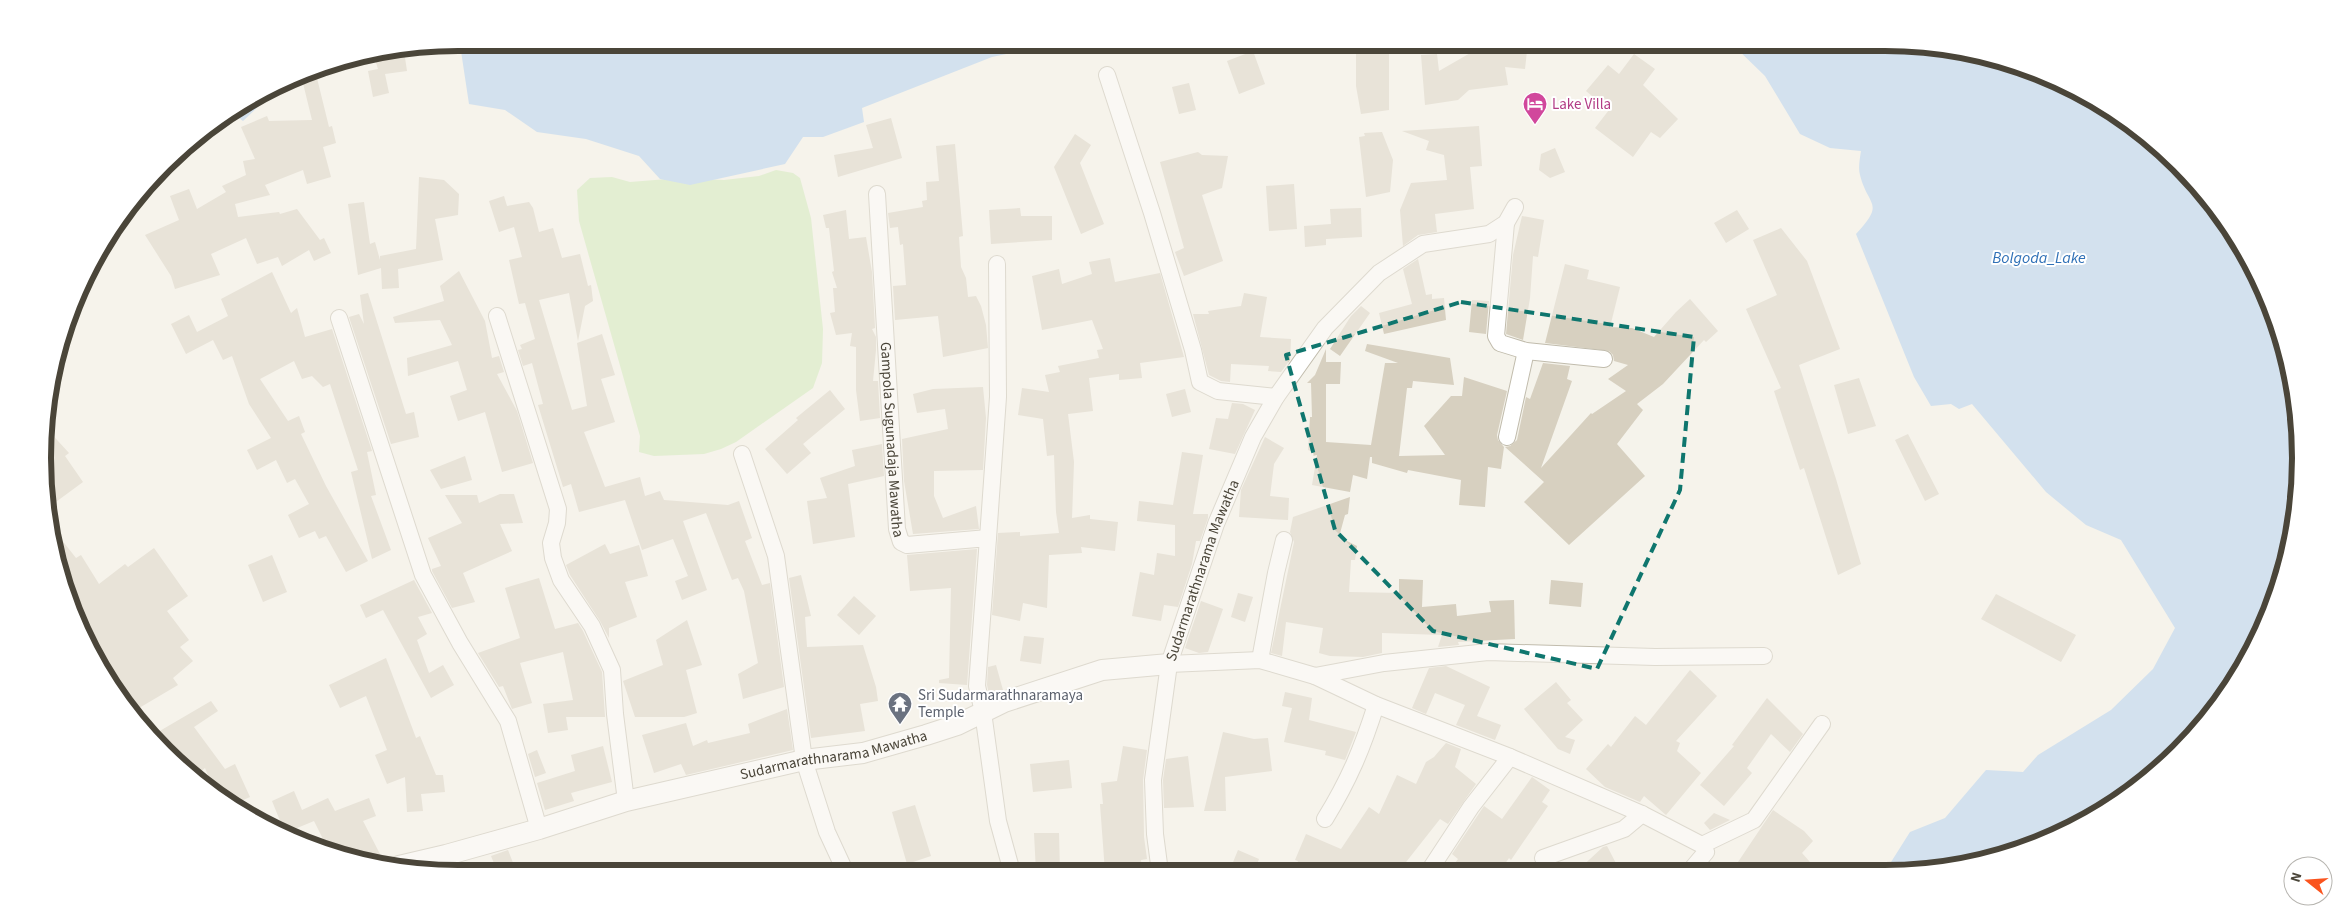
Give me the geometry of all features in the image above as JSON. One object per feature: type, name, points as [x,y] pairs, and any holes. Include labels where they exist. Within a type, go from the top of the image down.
[{"type":"street","points":[[1108,75],[1152,213],[1193,350],[1200,382],[1218,391],[1276,397]]},
{"type":"street","name":"Gampola Sugunadaja Mawatha","points":[[877,194],[897,528],[901,542],[907,545],[988,538]]},
{"type":"street","points":[[1515,207],[1506,223],[1496,336],[1500,343],[1526,351],[1604,359]]},
{"type":"street","name":"Sudarmarathnarama Mawatha","points":[[450,864],[539,829],[626,801],[804,760],[863,753],[957,725],[1004,702],[1102,670],[1169,664],[1216,524],[1253,437],[1276,397],[1325,328],[1379,273],[1423,244],[1489,234],[1506,223]]},
{"type":"street","points":[[997,264],[998,397],[977,686],[983,712],[998,821],[1010,865]]},
{"type":"street","points":[[497,316],[558,509],[557,523],[551,544],[553,558],[561,580],[592,626],[612,670],[615,714],[626,801]]},
{"type":"street","points":[[339,318],[423,575],[460,643],[508,721],[539,829]]},
{"type":"street","points":[[1507,437],[1526,351]]},
{"type":"street","points":[[742,454],[776,556],[804,760],[827,832],[843,865]]},
{"type":"street","points":[[1260,660],[1284,540]]},
{"type":"street","points":[[1315,676],[1384,663],[1488,652],[1655,657],[1764,656]]},
{"type":"street","points":[[1159,865],[1155,834],[1153,780],[1169,664],[1260,660],[1315,676],[1376,705],[1510,757],[1642,814],[1702,845],[1706,852],[1694,865]]},
{"type":"street","points":[[1325,819],[1346,785],[1360,755],[1376,705]]},
{"type":"street","points":[[1702,845],[1754,820],[1822,724]]},
{"type":"street","points":[[1433,865],[1471,807],[1510,757]]},
{"type":"street","points":[[1543,858],[1624,829],[1642,814]]},
{"type":"highlighted area","points":[[1461,302],[1694,337],[1680,490],[1597,669],[1433,631],[1335,530],[1286,355]]},
{"type":"green space","points":[[776,170],[793,173],[800,178],[811,218],[823,329],[822,363],[813,388],[736,442],[721,449],[704,454],[654,456],[639,452],[640,436],[579,221],[577,190],[590,178],[612,177],[630,182],[680,178],[724,180],[759,176]]},
{"type":"water","points":[[461,51],[1020,51],[992,57],[862,108],[864,122],[823,137],[803,137],[785,164],[690,185],[660,179],[639,156],[586,139],[537,132],[505,110],[469,104]]},
{"type":"water","name":"Bolgoda_Lake","points":[[1739,51],[1885,51],[1938,55],[1990,65],[2041,82],[2065,93],[2133,135],[2173,170],[2191,190],[2208,210],[2237,255],[2261,302],[2270,327],[2284,379],[2288,405],[2291,431],[2291,485],[2284,537],[2278,563],[2261,614],[2250,638],[2208,706],[2173,746],[2153,764],[2133,781],[2088,810],[2041,834],[2016,843],[1964,857],[1912,864],[1889,865],[1910,832],[1945,818],[1986,770],[2023,772],[2038,755],[2111,710],[2153,669],[2175,628],[2121,540],[2086,525],[2046,492],[1972,404],[1959,409],[1951,404],[1931,406],[1914,377],[1856,234],[1865,224],[1873,210],[1859,172],[1861,151],[1830,148],[1800,134],[1765,76]]},
{"type":"water","points":[[264,101],[243,121],[237,117]]},
{"type":"building","points":[[1253,51],[1265,84],[1239,94],[1227,61]]},
{"type":"building","points":[[1356,51],[1389,51],[1389,110],[1361,114],[1356,86]]},
{"type":"building","points":[[1474,51],[1527,51],[1525,69],[1505,67],[1508,85],[1469,90],[1458,100],[1425,105],[1421,55],[1437,54],[1439,71]]},
{"type":"building","points":[[1634,54],[1655,69],[1643,85],[1678,119],[1660,138],[1651,132],[1633,157],[1595,128],[1609,110],[1586,91],[1608,65],[1619,74]]},
{"type":"building","points":[[405,55],[407,71],[385,74],[389,93],[373,97],[368,71],[378,69],[375,60]]},
{"type":"building","points":[[317,77],[329,127],[332,126],[336,143],[323,147],[331,177],[307,184],[303,170],[265,185],[270,195],[235,204],[238,217],[279,212],[280,214],[297,209],[320,240],[324,238],[331,253],[314,261],[309,250],[282,266],[278,257],[257,264],[246,238],[211,254],[220,275],[175,289],[171,276],[145,235],[179,220],[170,196],[189,189],[197,209],[226,192],[222,186],[246,175],[243,161],[255,159],[241,127],[267,116],[269,121],[312,120],[303,82]]},
{"type":"building","points":[[1189,83],[1196,110],[1179,114],[1172,87]]},
{"type":"building","points":[[891,118],[902,158],[838,177],[834,155],[873,148],[866,125]]},
{"type":"building","points":[[1479,126],[1482,166],[1470,167],[1474,209],[1435,214],[1437,232],[1418,235],[1403,246],[1400,210],[1411,183],[1447,180],[1444,155],[1426,150],[1429,141],[1402,131]]},
{"type":"building","points":[[1382,132],[1393,160],[1390,192],[1366,197],[1359,137],[1365,136],[1364,133]]},
{"type":"building","points":[[1075,134],[1091,145],[1080,163],[1104,224],[1081,234],[1054,167]]},
{"type":"building","points":[[955,144],[963,236],[959,237],[961,267],[966,278],[968,297],[976,296],[981,306],[986,325],[988,348],[943,357],[938,316],[895,320],[893,286],[906,285],[903,244],[900,245],[898,227],[890,228],[888,213],[923,207],[922,201],[927,200],[926,182],[939,181],[936,146]]},
{"type":"building","points":[[1555,148],[1565,172],[1550,178],[1539,170],[1541,154]]},
{"type":"building","points":[[1198,152],[1202,155],[1228,156],[1222,188],[1202,195],[1223,261],[1184,276],[1175,252],[1184,248],[1160,162]]},
{"type":"building","points":[[419,177],[444,180],[459,194],[458,215],[435,219],[443,260],[398,269],[399,288],[382,289],[381,268],[358,275],[348,204],[364,202],[370,244],[375,242],[380,260],[380,256],[416,249]]},
{"type":"building","points":[[1294,184],[1297,229],[1269,231],[1266,186]]},
{"type":"building","points":[[504,196],[507,206],[529,202],[533,208],[539,232],[553,228],[562,258],[580,254],[588,286],[591,285],[593,301],[585,306],[578,341],[569,293],[539,300],[572,410],[587,406],[577,343],[602,334],[615,375],[601,379],[615,422],[584,432],[605,487],[640,477],[645,496],[660,491],[664,500],[728,505],[739,501],[752,538],[745,541],[762,585],[770,583],[784,687],[743,699],[738,674],[758,663],[744,591],[738,578],[732,580],[706,513],[683,521],[707,590],[682,600],[675,581],[688,576],[673,539],[642,550],[625,500],[579,512],[571,484],[563,487],[538,405],[543,404],[532,363],[523,366],[518,350],[522,349],[520,345],[535,339],[525,303],[519,304],[509,260],[522,257],[514,227],[499,232],[489,201]]},
{"type":"building","points":[[1020,208],[1021,216],[1052,216],[1052,240],[991,244],[989,210]]},
{"type":"building","points":[[1361,208],[1362,237],[1326,239],[1326,245],[1305,247],[1304,226],[1331,224],[1330,209]]},
{"type":"building","points":[[846,210],[849,239],[866,237],[872,272],[875,328],[872,329],[876,337],[873,381],[878,381],[880,418],[860,421],[856,390],[856,347],[850,346],[852,333],[836,335],[830,313],[835,312],[833,288],[837,288],[832,272],[834,271],[829,228],[826,228],[823,215]]},
{"type":"building","points":[[1737,210],[1749,229],[1726,243],[1714,223]]},
{"type":"building","points":[[1522,216],[1544,220],[1538,257],[1533,256],[1530,298],[1523,340],[1506,334],[1513,255]]},
{"type":"building","points":[[1781,228],[1807,261],[1840,349],[1799,365],[1861,564],[1838,575],[1804,468],[1800,470],[1774,391],[1781,388],[1746,309],[1777,295],[1753,240]]},
{"type":"building","points":[[1110,258],[1115,282],[1160,273],[1184,357],[1140,363],[1142,378],[1119,380],[1119,374],[1089,378],[1093,411],[1068,414],[1074,462],[1072,518],[1090,515],[1090,519],[1118,522],[1115,551],[1081,547],[1082,553],[1049,555],[1047,608],[1023,603],[1020,621],[992,615],[998,533],[1020,532],[1020,536],[1059,533],[1056,512],[1054,455],[1047,456],[1043,419],[1018,415],[1022,388],[1049,392],[1045,375],[1060,372],[1058,366],[1099,358],[1097,350],[1103,349],[1092,320],[1042,330],[1032,276],[1059,269],[1062,284],[1092,274],[1089,262]]},
{"type":"building","points":[[1418,259],[1426,295],[1432,294],[1432,299],[1444,298],[1446,320],[1384,334],[1379,313],[1412,304],[1403,269]]},
{"type":"building","points":[[1565,264],[1589,270],[1587,279],[1620,287],[1610,327],[1632,328],[1654,337],[1690,299],[1718,331],[1706,342],[1704,340],[1663,384],[1637,404],[1643,410],[1617,444],[1645,476],[1569,545],[1524,502],[1544,482],[1505,447],[1510,446],[1517,440],[1526,397],[1530,399],[1543,363],[1570,366],[1567,379],[1572,381],[1541,468],[1591,413],[1626,391],[1608,379],[1628,365],[1614,361],[1613,355],[1609,351],[1545,343]]},
{"type":"building","points":[[459,271],[485,321],[492,358],[499,356],[504,372],[497,374],[517,411],[533,463],[502,472],[485,412],[458,421],[450,396],[467,390],[458,361],[408,376],[407,358],[452,345],[440,320],[395,323],[393,317],[444,301],[440,286]]},
{"type":"building","points":[[272,272],[291,313],[297,308],[305,337],[332,329],[372,451],[367,452],[376,495],[371,496],[391,550],[372,559],[351,472],[358,470],[330,384],[323,387],[312,376],[302,379],[294,361],[260,379],[288,421],[299,416],[305,432],[301,434],[326,486],[368,561],[346,572],[326,536],[319,539],[315,531],[299,538],[288,515],[309,504],[295,479],[287,483],[276,460],[257,470],[247,450],[271,438],[249,404],[232,356],[223,360],[213,340],[186,354],[171,324],[189,315],[197,332],[228,316],[221,299]]},
{"type":"building","points":[[368,293],[406,414],[414,412],[419,437],[391,444],[349,317],[359,314],[364,324],[360,295]]},
{"type":"building","points":[[1244,293],[1267,297],[1260,337],[1291,339],[1290,360],[1281,372],[1268,371],[1269,366],[1231,364],[1230,382],[1221,381],[1209,375],[1193,314],[1209,314],[1208,311],[1241,306]]},
{"type":"building","points":[[1472,300],[1489,301],[1486,334],[1469,332]]},
{"type":"building","points":[[1361,306],[1370,313],[1340,356],[1330,349],[1351,316]]},
{"type":"building","points":[[1367,344],[1450,358],[1454,385],[1413,381],[1412,388],[1407,388],[1399,456],[1445,455],[1424,426],[1451,396],[1462,396],[1464,377],[1507,391],[1497,435],[1498,440],[1504,447],[1501,469],[1488,467],[1485,507],[1459,505],[1461,480],[1408,470],[1407,473],[1372,463],[1372,457],[1370,457],[1367,479],[1353,475],[1350,492],[1312,485],[1317,455],[1313,456],[1313,452],[1308,450],[1310,417],[1312,417],[1311,383],[1307,383],[1315,375],[1326,349],[1326,362],[1341,362],[1340,384],[1326,384],[1326,442],[1371,445],[1385,363],[1398,363],[1365,351]]},
{"type":"building","points":[[1859,378],[1876,426],[1848,434],[1834,385]]},
{"type":"building","points":[[983,387],[986,418],[983,470],[934,471],[934,496],[943,518],[976,506],[979,529],[913,534],[904,481],[902,439],[948,429],[945,409],[917,413],[913,394],[933,389]]},
{"type":"building","points":[[1185,389],[1191,412],[1172,417],[1166,394]]},
{"type":"building","points":[[830,390],[845,409],[803,444],[811,453],[787,474],[765,449],[798,420],[796,418]]},
{"type":"building","points":[[1232,403],[1243,404],[1255,410],[1235,454],[1209,449],[1216,418],[1228,419]]},
{"type":"building","points":[[52,434],[69,453],[65,456],[83,482],[54,503],[51,458]]},
{"type":"building","points":[[1908,434],[1939,494],[1925,501],[1895,440]]},
{"type":"building","points":[[1265,437],[1284,448],[1274,464],[1270,496],[1289,498],[1288,520],[1239,517],[1241,490]]},
{"type":"building","points":[[882,444],[884,476],[848,484],[855,537],[813,544],[807,501],[827,498],[820,478],[855,466],[852,450]]},
{"type":"building","points":[[1182,452],[1203,455],[1193,514],[1208,514],[1208,518],[1200,541],[1196,541],[1192,564],[1178,607],[1164,605],[1161,621],[1132,616],[1140,572],[1154,575],[1157,553],[1175,556],[1175,525],[1137,521],[1139,501],[1173,505]]},
{"type":"building","points":[[465,456],[472,480],[441,489],[430,470]]},
{"type":"building","points":[[500,494],[514,494],[523,523],[500,524],[512,551],[463,573],[475,602],[452,608],[432,571],[432,569],[441,566],[428,538],[462,523],[445,495],[477,495],[479,503]]},
{"type":"building","points":[[1350,497],[1348,514],[1345,515],[1339,537],[1357,546],[1355,560],[1351,560],[1349,592],[1399,593],[1399,579],[1423,580],[1422,607],[1456,604],[1457,616],[1491,612],[1489,601],[1514,600],[1515,639],[1458,642],[1459,645],[1438,647],[1442,635],[1382,633],[1382,653],[1363,657],[1330,656],[1319,653],[1323,628],[1286,622],[1282,656],[1271,653],[1294,542],[1290,532],[1293,517]]},
{"type":"building","points":[[59,536],[76,558],[81,555],[99,584],[125,564],[128,567],[154,548],[188,596],[167,611],[189,640],[180,647],[193,661],[173,678],[178,685],[137,709],[135,706],[106,661],[82,614],[65,563]]},
{"type":"building","points":[[605,544],[610,554],[639,545],[648,576],[625,582],[637,617],[609,628],[609,638],[570,575],[566,565]]},
{"type":"building","points":[[977,549],[967,685],[939,683],[939,680],[949,678],[951,588],[910,591],[907,555]]},
{"type":"building","points":[[272,555],[287,592],[263,602],[248,565]]},
{"type":"building","points":[[801,575],[811,616],[805,617],[807,647],[863,645],[876,687],[878,701],[860,704],[865,731],[811,738],[789,578]]},
{"type":"building","points":[[539,578],[555,629],[578,623],[583,631],[602,672],[605,717],[566,717],[568,730],[548,733],[543,704],[573,700],[563,652],[520,663],[532,703],[512,709],[503,686],[499,687],[478,653],[520,638],[505,588]]},
{"type":"building","points":[[414,580],[432,613],[418,617],[427,634],[417,640],[429,673],[443,665],[454,685],[431,698],[383,610],[366,618],[360,605]]},
{"type":"building","points":[[1551,580],[1583,583],[1581,607],[1549,604]]},
{"type":"building","points":[[1238,593],[1253,597],[1245,622],[1231,617]]},
{"type":"building","points":[[1996,594],[2076,635],[2061,662],[1981,619]]},
{"type":"building","points":[[854,596],[876,616],[859,635],[837,615]]},
{"type":"building","points":[[1201,601],[1223,609],[1208,652],[1199,653],[1185,648]]},
{"type":"building","points":[[687,620],[702,665],[686,670],[697,713],[684,717],[635,717],[623,681],[663,665],[656,640]]},
{"type":"building","points":[[1024,636],[1044,638],[1041,664],[1020,661]]},
{"type":"building","points":[[386,658],[416,738],[420,736],[436,775],[443,775],[445,792],[421,794],[423,811],[407,812],[405,777],[387,784],[375,755],[387,750],[366,696],[340,708],[329,685]]},
{"type":"building","points":[[996,665],[1003,690],[989,694],[987,685],[988,667]]},
{"type":"building","points":[[1446,666],[1490,687],[1477,716],[1501,725],[1495,740],[1456,725],[1465,705],[1435,693],[1426,714],[1412,708],[1429,668]]},
{"type":"building","points":[[1690,670],[1717,696],[1676,741],[1680,743],[1677,751],[1701,773],[1666,815],[1644,796],[1640,802],[1605,787],[1586,769],[1608,744],[1611,747],[1635,716],[1646,725]]},
{"type":"building","points":[[1556,682],[1571,700],[1567,703],[1583,720],[1565,737],[1575,740],[1570,754],[1558,749],[1524,709]]},
{"type":"building","points":[[1285,692],[1312,698],[1309,720],[1356,732],[1345,760],[1325,755],[1326,751],[1284,742],[1292,708],[1282,706]]},
{"type":"building","points":[[1767,698],[1803,734],[1790,752],[1771,734],[1747,768],[1752,773],[1724,806],[1700,785],[1734,746],[1732,745]]},
{"type":"building","points":[[211,701],[218,711],[194,727],[225,769],[235,764],[250,797],[241,801],[210,781],[205,768],[200,772],[170,746],[158,732]]},
{"type":"building","points":[[787,709],[793,750],[686,775],[681,764],[654,773],[642,735],[686,723],[693,746],[707,740],[708,743],[750,733],[748,724]]},
{"type":"building","points":[[1223,732],[1254,739],[1268,738],[1272,771],[1225,777],[1226,811],[1204,811]]},
{"type":"building","points":[[1446,743],[1461,749],[1455,767],[1476,784],[1448,824],[1440,819],[1404,865],[1296,865],[1298,861],[1295,860],[1306,834],[1341,849],[1369,807],[1379,814],[1397,775],[1416,784],[1426,762],[1434,757]]},
{"type":"building","points":[[603,746],[612,782],[571,793],[574,801],[545,810],[537,783],[575,771],[571,755]]},
{"type":"building","points":[[1123,746],[1147,750],[1143,780],[1144,837],[1147,859],[1141,860],[1141,865],[1104,865],[1100,804],[1103,804],[1101,783],[1117,781]]},
{"type":"building","points":[[537,750],[546,773],[535,777],[528,754]]},
{"type":"building","points":[[1188,756],[1194,807],[1164,808],[1163,780],[1166,759]]},
{"type":"building","points":[[1069,760],[1072,788],[1033,792],[1030,764]]},
{"type":"building","points":[[1532,777],[1550,790],[1542,802],[1548,806],[1511,860],[1509,858],[1504,865],[1454,865],[1458,859],[1452,854],[1484,806],[1502,819]]},
{"type":"building","points":[[294,791],[302,810],[328,798],[335,811],[369,798],[376,816],[363,821],[381,856],[353,851],[325,842],[314,821],[293,830],[282,825],[272,801]]},
{"type":"building","points":[[915,805],[931,856],[907,864],[892,812]]},
{"type":"building","points":[[1773,810],[1804,831],[1813,841],[1802,853],[1813,865],[1742,865],[1738,862]]},
{"type":"building","points":[[1714,813],[1730,820],[1710,830],[1704,823]]},
{"type":"building","points":[[1034,833],[1059,833],[1060,865],[1036,865]]},
{"type":"building","points":[[1607,846],[1617,865],[1584,865],[1603,847]]},
{"type":"building","points":[[508,850],[514,865],[495,865],[491,856]]},
{"type":"building","points":[[1238,850],[1259,859],[1257,865],[1232,865]]},
{"type":"place","name":"Lake Villa","points":[[1535,125]]},
{"type":"place","name":"Sri Sudarmarathnaramaya Temple","points":[[900,725]]}]
